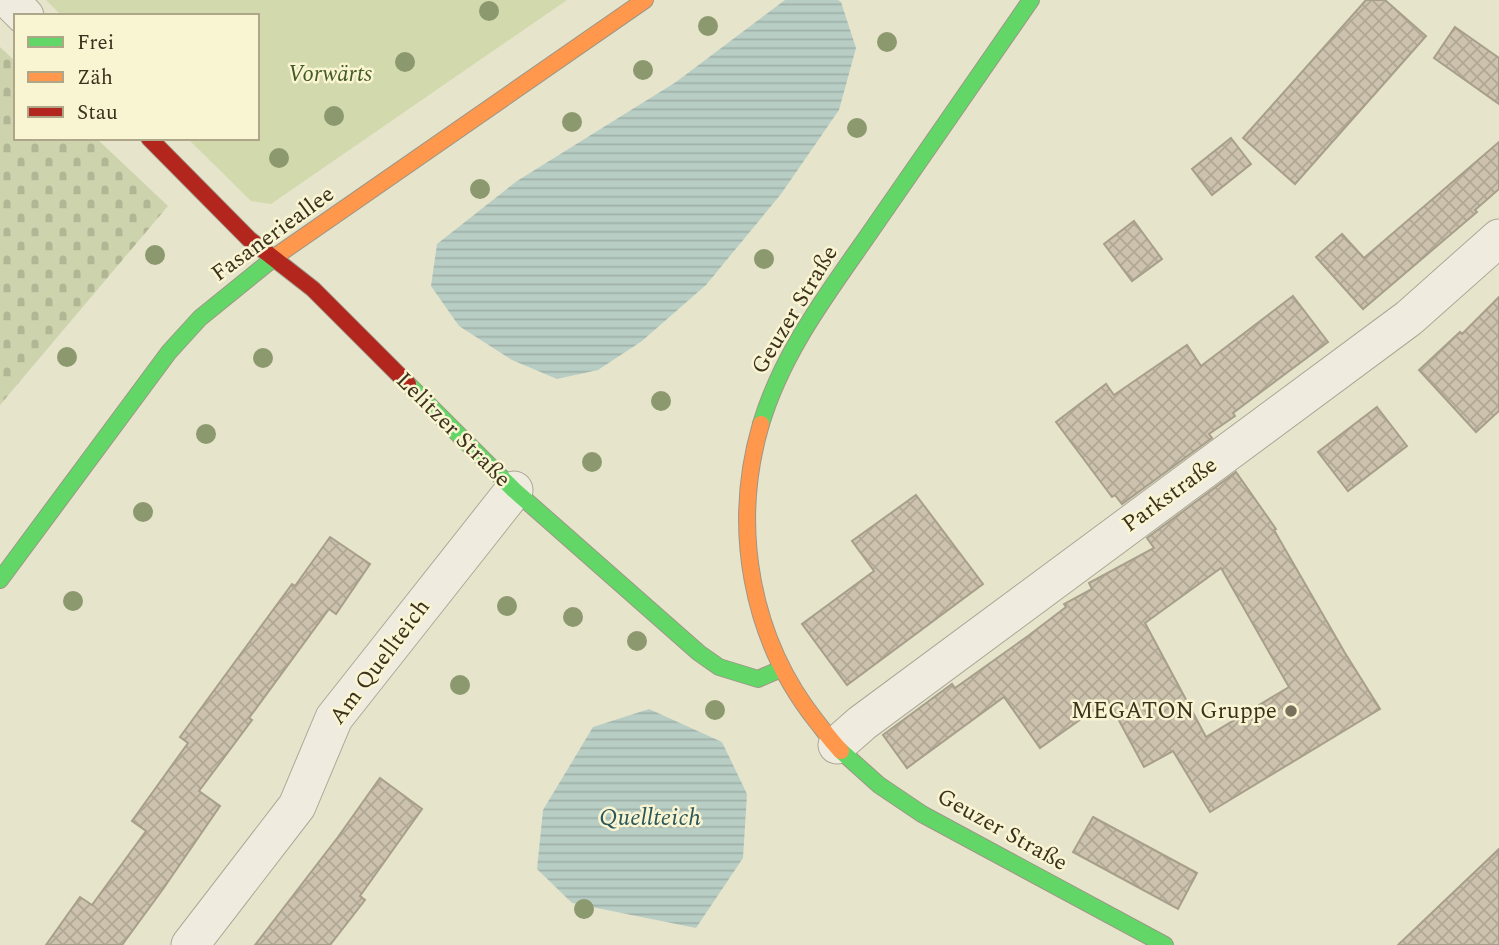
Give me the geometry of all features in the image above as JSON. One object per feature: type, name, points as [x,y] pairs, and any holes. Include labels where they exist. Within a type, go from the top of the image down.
[{"type":"street","points":[[9,0],[23,14]]},
{"type":"street","name":"Fasanerieallee","points":[[0,580],[169,352],[200,318],[273,258],[645,0]]},
{"type":"street","name":"Geuzer Straße","points":[[1031,0],[817,309],[792,350],[772,389],[759,426],[746,502],[746,546],[759,617],[781,669],[814,720],[837,745],[881,786],[929,817],[1165,945]]},
{"type":"street","name":"Lelitzer Straße","points":[[151,140],[249,239],[313,289],[514,490],[699,653],[719,667],[758,679],[781,669]]},
{"type":"street","name":"Parkstraße","points":[[837,745],[862,723],[1409,318],[1499,238]]},
{"type":"street","name":"Am Quellteich","points":[[190,945],[297,806],[334,718],[514,490]]},
{"type":"green space","name":"Vorwärts","points":[[46,0],[567,0],[271,204],[251,201],[189,140],[259,140],[259,14],[60,14]]},
{"type":"green space","points":[[0,47],[14,60],[14,140],[98,140],[168,206],[0,405]]},
{"type":"water","points":[[785,0],[841,2],[856,48],[839,110],[781,194],[706,285],[642,341],[598,370],[557,379],[512,360],[459,326],[431,286],[437,244],[517,181],[676,82]]},
{"type":"water","name":"Quellteich","points":[[649,709],[722,742],[747,794],[743,858],[696,928],[572,903],[537,869],[543,810],[593,727]]},
{"type":"building","points":[[1366,0],[1385,0],[1426,36],[1295,184],[1243,138]]},
{"type":"building","points":[[1455,27],[1499,58],[1499,104],[1434,58]]},
{"type":"building","points":[[1231,138],[1251,164],[1212,195],[1192,169]]},
{"type":"building","points":[[1499,142],[1499,189],[1475,210],[1477,212],[1363,309],[1316,257],[1342,234],[1364,258]]},
{"type":"building","points":[[1134,221],[1162,259],[1132,281],[1104,244]]},
{"type":"building","points":[[1293,296],[1328,342],[1233,413],[1235,416],[1209,434],[1212,438],[1122,504],[1115,495],[1112,497],[1056,422],[1106,384],[1114,395],[1187,345],[1201,366]]},
{"type":"building","points":[[1499,297],[1499,411],[1476,432],[1419,370],[1460,332],[1462,334]]},
{"type":"building","points":[[1377,407],[1407,446],[1348,491],[1318,452]]},
{"type":"building","points":[[1236,472],[1276,529],[1274,530],[1345,653],[1380,709],[1210,812],[1173,751],[1144,767],[1108,700],[1040,748],[1004,697],[907,768],[883,735],[952,684],[955,688],[1028,636],[1066,607],[1064,604],[1092,589],[1089,583],[1154,548],[1147,538]],"holes":[[[1221,568],[1289,687],[1206,737],[1145,623]]]},
{"type":"building","points":[[916,495],[983,584],[847,685],[802,624],[874,571],[852,541]]},
{"type":"building","points":[[330,537],[370,564],[336,614],[329,609],[199,791],[220,806],[163,889],[122,945],[46,945],[80,897],[92,905],[146,831],[132,821],[188,743],[180,737],[292,584],[295,586]]},
{"type":"building","points":[[380,778],[422,809],[360,896],[365,900],[330,945],[255,945],[338,837]]},
{"type":"building","points":[[1093,817],[1197,873],[1178,909],[1073,852]]},
{"type":"building","points":[[1499,849],[1499,945],[1398,945]]},
{"type":"traffic: fast","points":[[761,424],[783,369],[812,317],[1031,0]]},
{"type":"traffic: fast","points":[[0,580],[169,352],[200,318],[279,254]]},
{"type":"traffic: fast","points":[[408,384],[514,490],[699,653],[719,667],[758,679],[781,669]]},
{"type":"traffic: fast","points":[[841,751],[879,785],[922,814],[1165,945]]},
{"type":"traffic: slow","points":[[279,254],[645,0]]},
{"type":"traffic: slow","points":[[761,424],[752,463],[748,541],[762,618],[794,689],[841,751]]},
{"type":"traffic: jam","points":[[151,140],[249,239],[313,289],[408,384]]},
{"type":"place","name":"MEGATON Gruppe","points":[[1291,711]]}]
